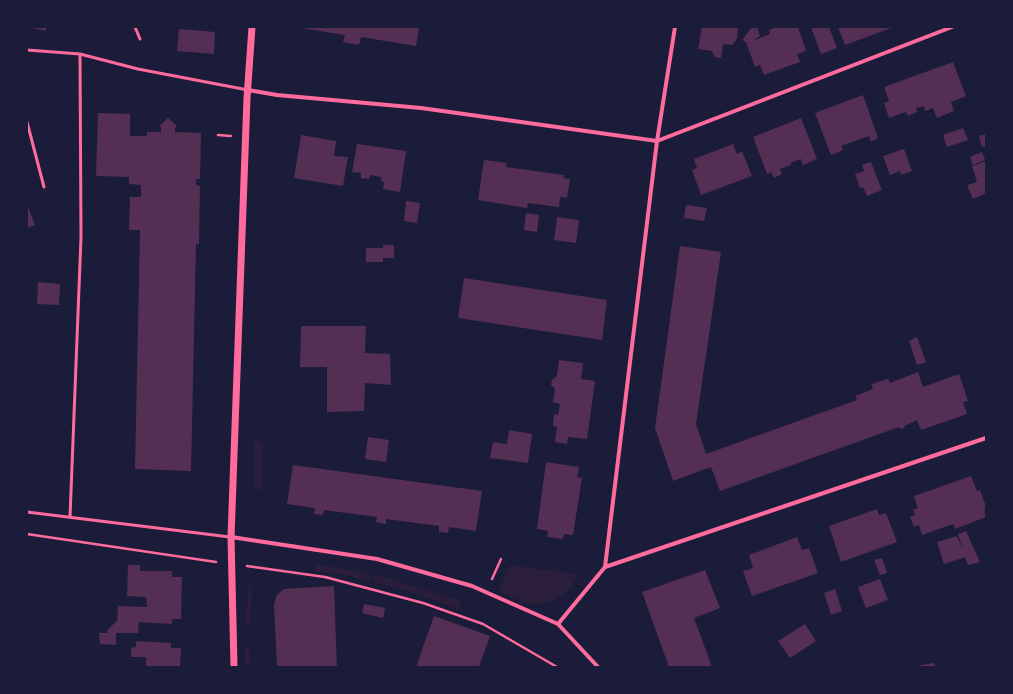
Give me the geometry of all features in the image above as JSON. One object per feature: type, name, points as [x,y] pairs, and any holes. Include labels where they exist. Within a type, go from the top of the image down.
[{"type":"street","points":[[234,667],[232,537],[248,90],[252,27]]},
{"type":"street","points":[[605,567],[657,141],[674,27]]},
{"type":"street","points":[[248,90],[277,95],[421,108],[657,141],[952,27]]},
{"type":"street","points":[[558,624],[605,567],[986,438]]},
{"type":"street","points":[[232,537],[377,559],[472,586],[558,624],[598,667]]},
{"type":"lane","points":[[135,27],[140,39]]},
{"type":"lane","points":[[27,50],[80,54],[138,69],[248,90]]},
{"type":"lane","points":[[70,517],[82,237],[80,54]]},
{"type":"lane","points":[[27,122],[44,187]]},
{"type":"lane","points":[[27,512],[232,537]]},
{"type":"path","points":[[27,534],[325,577],[423,602],[483,624],[557,667]]},
{"type":"path","points":[[487,592],[501,558]]},
{"type":"shaded area","points":[[254,440],[259,440],[263,446],[262,490],[254,489]]},
{"type":"shaded area","points":[[317,564],[371,574],[370,582],[346,575],[314,571]]},
{"type":"shaded area","points":[[510,565],[578,574],[575,581],[565,593],[558,598],[543,604],[528,604],[498,591]]},
{"type":"shaded area","points":[[375,574],[461,601],[458,609],[414,593],[374,582]]},
{"type":"shaded area","points":[[249,584],[252,588],[250,625],[245,626]]},
{"type":"shaded area","points":[[245,647],[249,647],[250,667],[245,667]]},
{"type":"building","points":[[27,27],[46,27],[46,31]]},
{"type":"building","points":[[295,27],[419,27],[416,46],[361,37],[359,45],[343,42],[345,35]]},
{"type":"building","points":[[702,27],[738,27],[737,39],[732,45],[723,44],[721,58],[715,57],[712,51],[698,49]]},
{"type":"building","points":[[752,27],[757,27],[760,36],[752,41],[770,34],[769,30],[777,27],[798,27],[806,51],[797,54],[800,62],[764,75],[760,65],[755,67],[746,42],[742,40]]},
{"type":"building","points":[[811,27],[829,27],[837,48],[821,54]]},
{"type":"building","points":[[838,27],[894,27],[845,45]]},
{"type":"building","points":[[179,29],[215,32],[214,54],[177,51]]},
{"type":"building","points":[[953,62],[966,96],[951,102],[954,111],[937,118],[933,108],[925,111],[924,106],[916,108],[917,112],[908,116],[906,112],[889,118],[884,103],[889,101],[884,87]]},
{"type":"building","points":[[863,95],[878,138],[871,142],[869,136],[841,146],[843,150],[831,155],[815,113]]},
{"type":"building","points":[[98,113],[130,114],[130,136],[147,136],[147,132],[161,132],[161,127],[159,126],[168,118],[177,126],[175,128],[175,132],[201,133],[200,179],[196,179],[196,185],[200,186],[199,244],[196,244],[191,471],[135,469],[140,230],[129,230],[130,197],[141,197],[141,185],[129,184],[129,177],[96,176]]},
{"type":"building","points":[[801,118],[817,159],[803,165],[801,159],[790,163],[791,165],[780,169],[782,174],[774,178],[771,172],[767,174],[753,137]]},
{"type":"building","points":[[963,128],[968,140],[947,147],[943,135]]},
{"type":"building","points":[[986,134],[986,146],[982,147],[979,136]]},
{"type":"building","points":[[301,135],[336,141],[334,156],[348,157],[343,186],[294,178]]},
{"type":"building","points":[[357,144],[406,151],[400,192],[383,189],[384,182],[381,181],[381,177],[370,175],[369,179],[361,178],[361,173],[352,172]]},
{"type":"building","points":[[733,144],[737,154],[742,151],[752,176],[701,195],[692,170],[697,168],[694,159]]},
{"type":"building","points":[[904,149],[912,171],[901,175],[900,171],[890,175],[883,156]]},
{"type":"building","points":[[982,152],[985,160],[973,165],[970,157]]},
{"type":"building","points":[[484,160],[507,163],[506,167],[564,175],[563,178],[570,179],[567,198],[560,197],[559,207],[528,203],[527,208],[478,200]]},
{"type":"building","points":[[986,161],[986,193],[973,199],[967,185],[977,182],[972,166]]},
{"type":"building","points":[[871,162],[882,190],[867,196],[863,187],[860,188],[855,174],[864,171],[862,165]]},
{"type":"building","points":[[406,201],[420,203],[417,223],[404,221]]},
{"type":"building","points":[[27,204],[35,225],[27,228]]},
{"type":"building","points":[[686,205],[707,208],[704,221],[684,218]]},
{"type":"building","points":[[526,213],[539,215],[537,232],[524,230]]},
{"type":"building","points":[[557,217],[579,220],[576,243],[554,240]]},
{"type":"building","points":[[383,245],[394,245],[394,258],[383,258],[383,262],[366,262],[366,248],[383,248]]},
{"type":"building","points":[[680,246],[721,252],[696,424],[706,454],[857,400],[855,396],[873,389],[871,384],[888,379],[890,383],[918,372],[923,387],[959,374],[968,401],[963,402],[967,414],[921,430],[917,420],[904,426],[905,428],[900,429],[899,427],[720,491],[711,467],[673,481],[655,428]]},
{"type":"building","points":[[464,278],[607,300],[602,340],[458,318]]},
{"type":"building","points":[[38,282],[60,284],[59,305],[37,304]]},
{"type":"building","points":[[301,326],[366,326],[365,353],[390,354],[391,385],[365,383],[364,411],[327,412],[327,367],[300,367]]},
{"type":"building","points":[[917,337],[926,362],[917,365],[909,341]]},
{"type":"building","points":[[559,360],[583,363],[581,379],[595,381],[587,439],[568,437],[567,444],[555,442],[557,427],[553,426],[554,414],[558,415],[560,404],[553,402],[555,389],[551,385],[552,380],[557,376]]},
{"type":"building","points":[[509,430],[532,434],[528,463],[490,458],[493,442],[507,444]]},
{"type":"building","points":[[368,437],[389,440],[386,462],[365,459]]},
{"type":"building","points":[[546,462],[579,467],[577,477],[582,478],[573,535],[564,534],[563,539],[547,537],[548,531],[537,529]]},
{"type":"building","points":[[293,465],[482,491],[476,531],[449,527],[448,533],[439,532],[439,526],[386,519],[386,524],[376,522],[377,517],[324,510],[323,515],[314,514],[315,508],[287,504]]},
{"type":"building","points":[[971,476],[977,491],[980,490],[986,506],[986,510],[984,511],[986,517],[955,529],[953,524],[922,535],[919,525],[914,527],[910,517],[915,515],[913,510],[918,508],[914,496]]},
{"type":"building","points":[[877,509],[879,515],[886,513],[897,542],[841,562],[829,526]]},
{"type":"building","points":[[966,531],[980,562],[968,565],[965,557],[944,564],[937,542],[957,536],[963,550],[958,534]]},
{"type":"building","points":[[797,537],[802,550],[809,548],[818,573],[752,596],[743,571],[753,568],[749,555]]},
{"type":"building","points":[[882,558],[887,573],[880,575],[874,560]]},
{"type":"building","points":[[128,565],[140,565],[140,571],[172,571],[172,577],[182,577],[181,619],[172,619],[172,624],[139,622],[138,633],[116,633],[116,645],[100,644],[99,633],[108,633],[107,630],[117,621],[118,606],[147,607],[146,597],[127,596]]},
{"type":"building","points":[[705,570],[720,608],[694,618],[712,667],[669,667],[642,592]]},
{"type":"building","points":[[880,579],[888,600],[866,608],[858,587]]},
{"type":"building","points":[[334,586],[337,667],[277,667],[274,604],[277,595],[284,589]]},
{"type":"building","points":[[835,589],[842,611],[831,615],[824,593]]},
{"type":"building","points":[[364,604],[385,608],[383,618],[362,613]]},
{"type":"building","points":[[434,616],[490,636],[479,667],[416,667]]},
{"type":"building","points":[[805,624],[816,641],[790,658],[778,641]]},
{"type":"building","points":[[136,641],[171,643],[171,648],[181,648],[180,667],[146,667],[146,657],[131,657],[131,648],[136,647]]},
{"type":"building","points":[[934,663],[935,667],[916,667],[916,666]]}]
